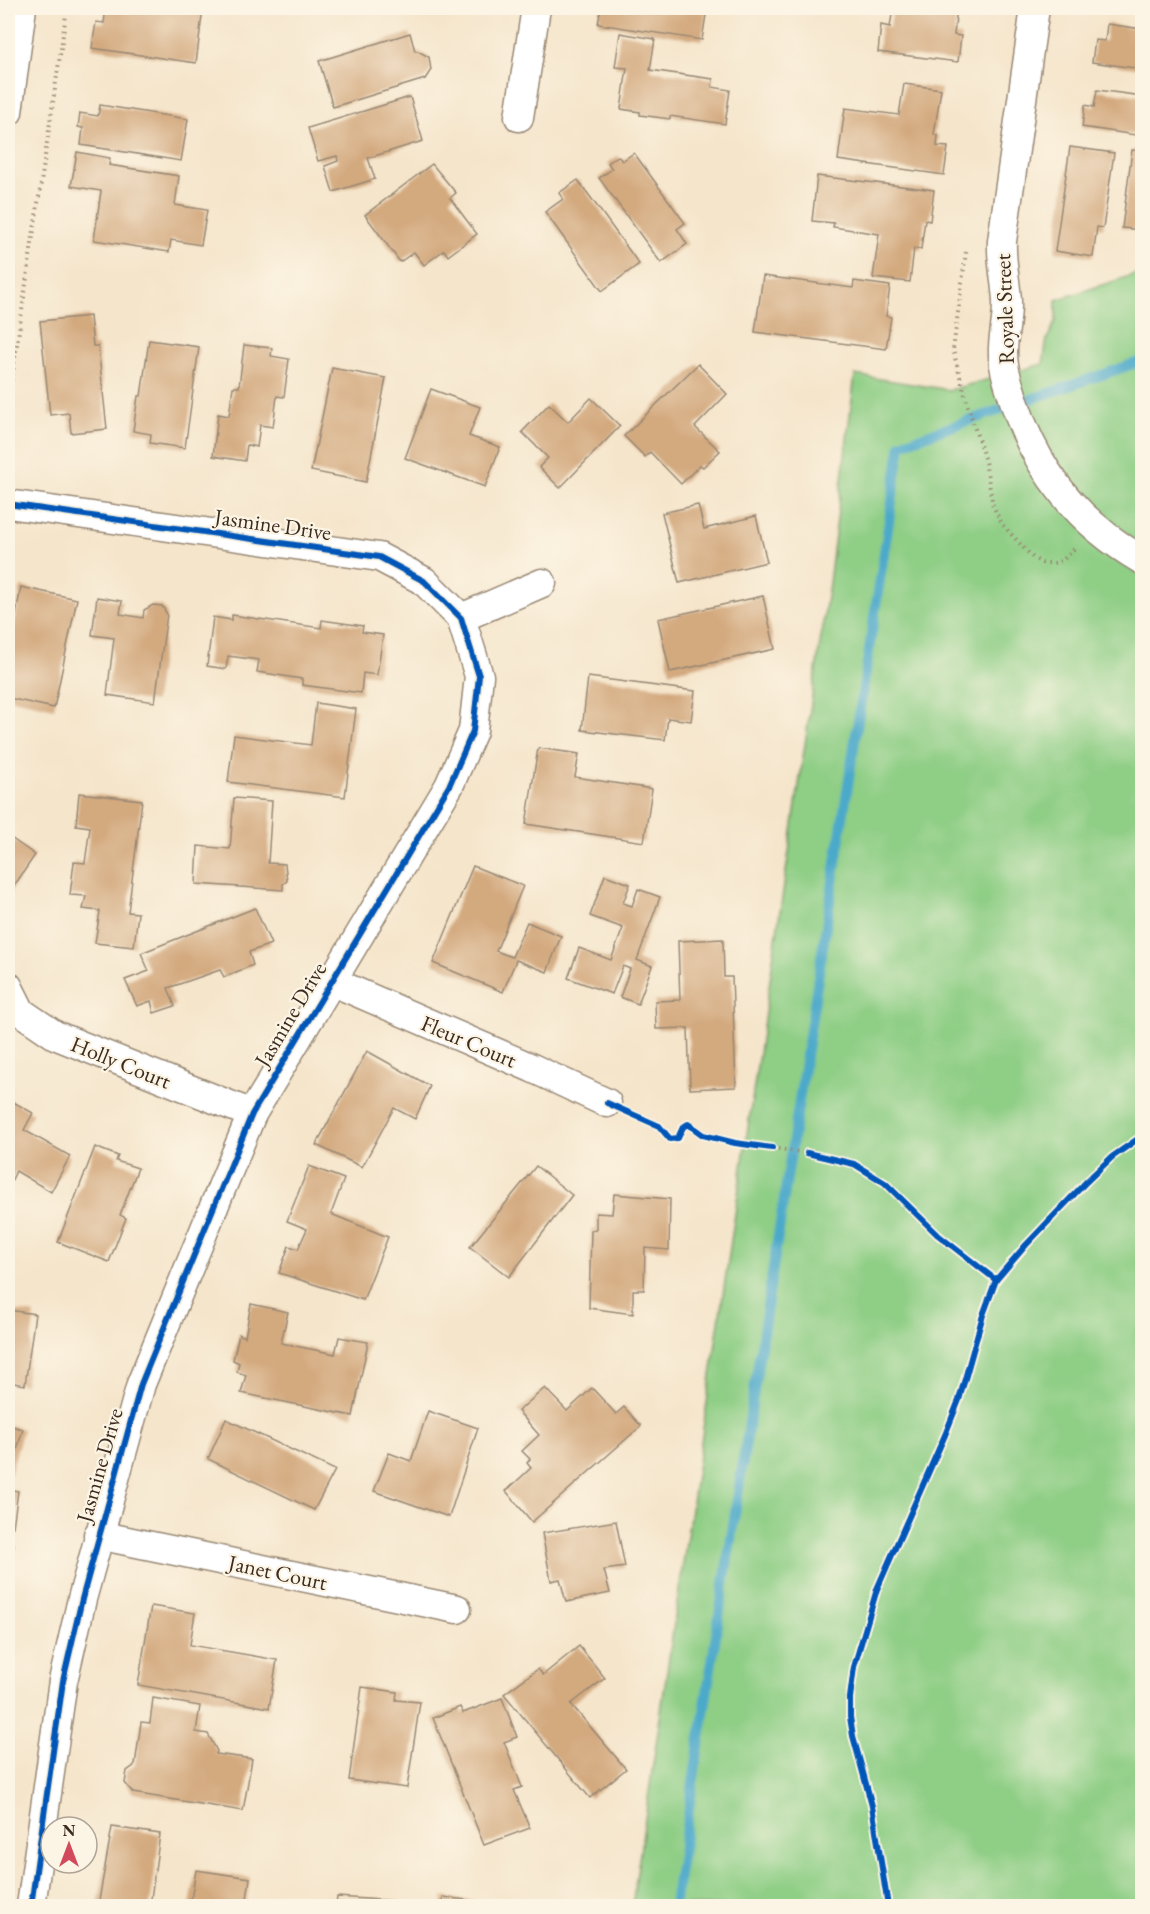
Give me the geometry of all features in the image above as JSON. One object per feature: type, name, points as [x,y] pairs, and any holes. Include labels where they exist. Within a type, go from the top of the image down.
[{"type":"street","points":[[8,112],[22,8]]},
{"type":"street","points":[[519,117],[536,8]]},
{"type":"street","name":"Royale Street","points":[[1035,8],[1002,241],[1001,261],[1007,301],[1003,363],[1027,437],[1051,478],[1073,506],[1095,526],[1127,551],[1143,560]]},
{"type":"street","name":"Jasmine Drive","points":[[8,504],[379,557],[424,581],[461,618],[479,676],[473,731],[449,786],[252,1114],[141,1384],[98,1534],[63,1682],[31,1906]]},
{"type":"street","points":[[461,618],[542,583]]},
{"type":"street","name":"Fleur Court","points":[[331,981],[532,1068],[607,1104]]},
{"type":"street","name":"Holly Court","points":[[8,986],[21,1012],[55,1035],[252,1114]]},
{"type":"street","name":"Janet Court","points":[[98,1534],[457,1609]]},
{"type":"path","points":[[8,405],[67,8]]},
{"type":"path","points":[[770,1148],[810,1153]]},
{"type":"green space","points":[[1142,272],[1142,1906],[632,1906],[829,583],[855,375],[950,390],[1043,364],[1047,339],[1056,321],[1056,300]]},
{"type":"building","points":[[106,8],[203,8],[196,63],[92,48],[96,22],[104,23]]},
{"type":"building","points":[[601,8],[707,8],[702,40],[598,24]]},
{"type":"building","points":[[893,8],[929,11],[929,8],[957,8],[954,35],[961,36],[958,62],[878,52],[881,25],[890,27]]},
{"type":"building","points":[[1107,24],[1142,29],[1142,69],[1092,62],[1095,40],[1105,41]]},
{"type":"building","points":[[410,33],[415,51],[429,57],[431,70],[425,79],[333,107],[319,61]]},
{"type":"building","points":[[620,33],[655,39],[650,70],[713,79],[712,87],[730,90],[725,124],[670,116],[670,119],[640,115],[640,112],[621,109],[627,68],[615,67]]},
{"type":"building","points":[[904,84],[941,89],[934,135],[938,135],[937,146],[948,147],[944,175],[838,160],[845,108],[899,115]]},
{"type":"building","points":[[1097,90],[1142,96],[1142,136],[1082,127],[1085,105],[1094,107]]},
{"type":"building","points":[[410,97],[423,141],[368,158],[375,179],[333,192],[325,166],[338,161],[337,156],[318,161],[308,128]]},
{"type":"building","points":[[100,105],[188,119],[181,161],[81,145],[83,128],[78,127],[80,113],[98,116]]},
{"type":"building","points":[[1070,147],[1114,153],[1103,228],[1097,227],[1093,257],[1055,251]]},
{"type":"building","points":[[1132,150],[1142,151],[1142,230],[1122,228]]},
{"type":"building","points":[[77,152],[110,158],[109,165],[179,176],[175,205],[207,210],[201,245],[171,240],[169,252],[94,240],[101,191],[71,186]]},
{"type":"building","points":[[634,153],[685,223],[677,229],[687,244],[661,263],[599,178],[612,169],[608,163],[618,156],[622,161]]},
{"type":"building","points":[[432,164],[456,193],[450,198],[477,234],[448,256],[444,250],[424,265],[414,252],[400,262],[365,215]]},
{"type":"building","points":[[817,176],[934,190],[930,221],[925,220],[921,249],[914,248],[910,282],[873,278],[879,234],[833,227],[834,223],[812,221]]},
{"type":"building","points":[[578,180],[639,264],[602,291],[545,212],[563,199],[559,193]]},
{"type":"building","points":[[763,276],[853,288],[854,281],[890,286],[886,316],[891,317],[886,349],[755,332]]},
{"type":"building","points":[[90,316],[93,346],[98,346],[107,429],[71,433],[69,413],[50,415],[40,321]]},
{"type":"building","points":[[149,340],[199,347],[185,448],[150,443],[151,434],[133,431],[138,396],[141,396]]},
{"type":"building","points":[[244,345],[272,348],[271,356],[289,359],[284,397],[277,396],[273,427],[260,425],[257,447],[247,445],[245,461],[213,456],[218,414],[229,416],[233,387],[239,387]]},
{"type":"building","points":[[698,364],[727,394],[695,427],[720,451],[703,467],[700,465],[681,484],[650,452],[645,457],[624,436]]},
{"type":"building","points":[[332,368],[386,378],[366,482],[311,471]]},
{"type":"building","points":[[431,389],[480,407],[469,436],[500,447],[485,487],[405,458]]},
{"type":"building","points":[[591,398],[620,426],[560,488],[539,467],[548,458],[522,432],[549,404],[568,422]]},
{"type":"building","points":[[698,505],[704,529],[756,516],[767,562],[679,583],[662,513]]},
{"type":"building","points":[[21,587],[77,599],[54,708],[8,698],[8,657]]},
{"type":"building","points":[[763,596],[775,649],[670,672],[658,619]]},
{"type":"building","points":[[97,597],[122,601],[120,614],[143,618],[144,610],[153,605],[162,606],[167,614],[155,702],[107,695],[114,638],[92,635]]},
{"type":"building","points":[[232,615],[321,628],[322,620],[363,626],[362,632],[383,635],[377,675],[363,673],[361,693],[302,685],[302,679],[257,672],[259,660],[228,656],[226,669],[207,666],[213,617],[232,620]]},
{"type":"building","points":[[588,677],[695,691],[691,721],[668,718],[665,740],[582,730]]},
{"type":"building","points":[[316,703],[356,709],[345,797],[228,782],[234,735],[311,745]]},
{"type":"building","points":[[538,748],[579,754],[575,777],[652,789],[644,842],[526,824]]},
{"type":"building","points":[[79,793],[142,800],[128,912],[138,913],[134,947],[95,943],[100,911],[83,909],[86,896],[70,895],[74,862],[85,863],[90,827],[76,825]]},
{"type":"building","points":[[234,798],[272,801],[268,863],[285,864],[287,881],[283,884],[283,890],[196,884],[198,846],[230,849]]},
{"type":"building","points":[[8,836],[35,855],[8,895]]},
{"type":"building","points":[[473,866],[523,886],[496,951],[512,957],[527,922],[561,936],[547,972],[516,960],[503,992],[433,963]]},
{"type":"building","points":[[605,875],[630,884],[623,903],[632,906],[638,889],[660,897],[637,960],[652,966],[638,1004],[620,997],[630,969],[623,966],[612,994],[568,978],[579,948],[611,960],[623,928],[590,916]]},
{"type":"building","points":[[255,908],[271,944],[249,952],[253,965],[224,977],[220,970],[168,988],[175,1006],[154,1013],[151,1001],[137,1006],[125,980],[149,971],[141,953]]},
{"type":"building","points":[[723,939],[724,977],[732,977],[736,1087],[690,1089],[688,1028],[656,1029],[655,1001],[680,1000],[678,941]]},
{"type":"building","points":[[367,1051],[430,1086],[415,1119],[394,1108],[362,1167],[316,1145]]},
{"type":"building","points":[[8,1099],[33,1113],[24,1130],[70,1156],[51,1192],[16,1171],[8,1188]]},
{"type":"building","points":[[95,1147],[118,1156],[116,1161],[138,1168],[120,1215],[126,1218],[109,1262],[58,1242]]},
{"type":"building","points":[[309,1166],[344,1179],[331,1214],[388,1237],[363,1300],[279,1273],[289,1246],[298,1249],[307,1229],[287,1221]]},
{"type":"building","points":[[536,1166],[572,1195],[509,1277],[470,1247]]},
{"type":"building","points":[[614,1194],[670,1199],[669,1250],[645,1248],[644,1290],[633,1290],[633,1314],[589,1308],[591,1230],[596,1229],[596,1213],[612,1214]]},
{"type":"building","points":[[251,1304],[288,1312],[281,1343],[335,1354],[339,1337],[368,1342],[353,1416],[241,1393],[246,1375],[237,1372],[239,1363],[233,1360],[239,1334],[245,1337]]},
{"type":"building","points":[[8,1310],[35,1314],[25,1385],[8,1382]]},
{"type":"building","points":[[545,1388],[567,1411],[592,1388],[616,1414],[624,1407],[641,1426],[532,1522],[506,1491],[531,1468],[527,1463],[530,1459],[522,1451],[539,1435],[518,1411]]},
{"type":"building","points":[[428,1411],[478,1428],[449,1517],[374,1491],[389,1453],[411,1461]]},
{"type":"building","points":[[226,1419],[335,1470],[314,1510],[208,1459]]},
{"type":"building","points":[[8,1425],[23,1429],[8,1482]]},
{"type":"building","points":[[8,1489],[18,1491],[13,1527],[8,1527]]},
{"type":"building","points":[[616,1521],[625,1567],[604,1570],[610,1593],[566,1602],[560,1579],[551,1581],[542,1533]]},
{"type":"building","points":[[8,1544],[14,1545],[11,1562],[8,1562]]},
{"type":"building","points":[[151,1606],[195,1613],[190,1645],[277,1660],[269,1708],[138,1685]]},
{"type":"building","points":[[579,1646],[605,1678],[571,1704],[626,1769],[590,1798],[504,1694],[538,1669],[543,1675]]},
{"type":"building","points":[[362,1687],[397,1692],[396,1700],[420,1702],[407,1788],[349,1780]]},
{"type":"building","points":[[153,1698],[200,1706],[196,1732],[208,1734],[217,1751],[216,1754],[252,1759],[243,1811],[133,1793],[125,1783],[127,1771],[135,1765],[141,1722],[150,1723]]},
{"type":"building","points":[[502,1698],[517,1737],[504,1742],[522,1787],[514,1790],[530,1828],[484,1845],[433,1718],[460,1707],[463,1713]]},
{"type":"building","points":[[112,1827],[160,1834],[150,1906],[98,1906]]},
{"type":"building","points":[[196,1870],[250,1878],[246,1906],[190,1906]]},
{"type":"building","points":[[337,1897],[396,1901],[396,1906],[336,1906]]},
{"type":"building","points":[[443,1897],[497,1904],[497,1906],[442,1906]]},
{"type":"waterway","points":[[674,1906],[901,444],[1142,361]]},
{"type":"cycle path","points":[[8,504],[379,557],[424,581],[461,618],[479,676],[473,731],[449,786],[252,1114],[141,1384],[82,1599],[63,1681],[31,1906]]},
{"type":"cycle path","points":[[607,1103],[659,1126],[670,1139],[678,1138],[683,1127],[688,1124],[703,1135],[735,1143],[772,1148]]},
{"type":"cycle path","points":[[888,1906],[872,1806],[850,1717],[854,1667],[877,1589],[959,1400],[983,1315],[996,1280],[1086,1182],[1112,1157],[1142,1136]]},
{"type":"cycle path","points":[[807,1153],[854,1164],[885,1183],[938,1235],[996,1280]]}]
